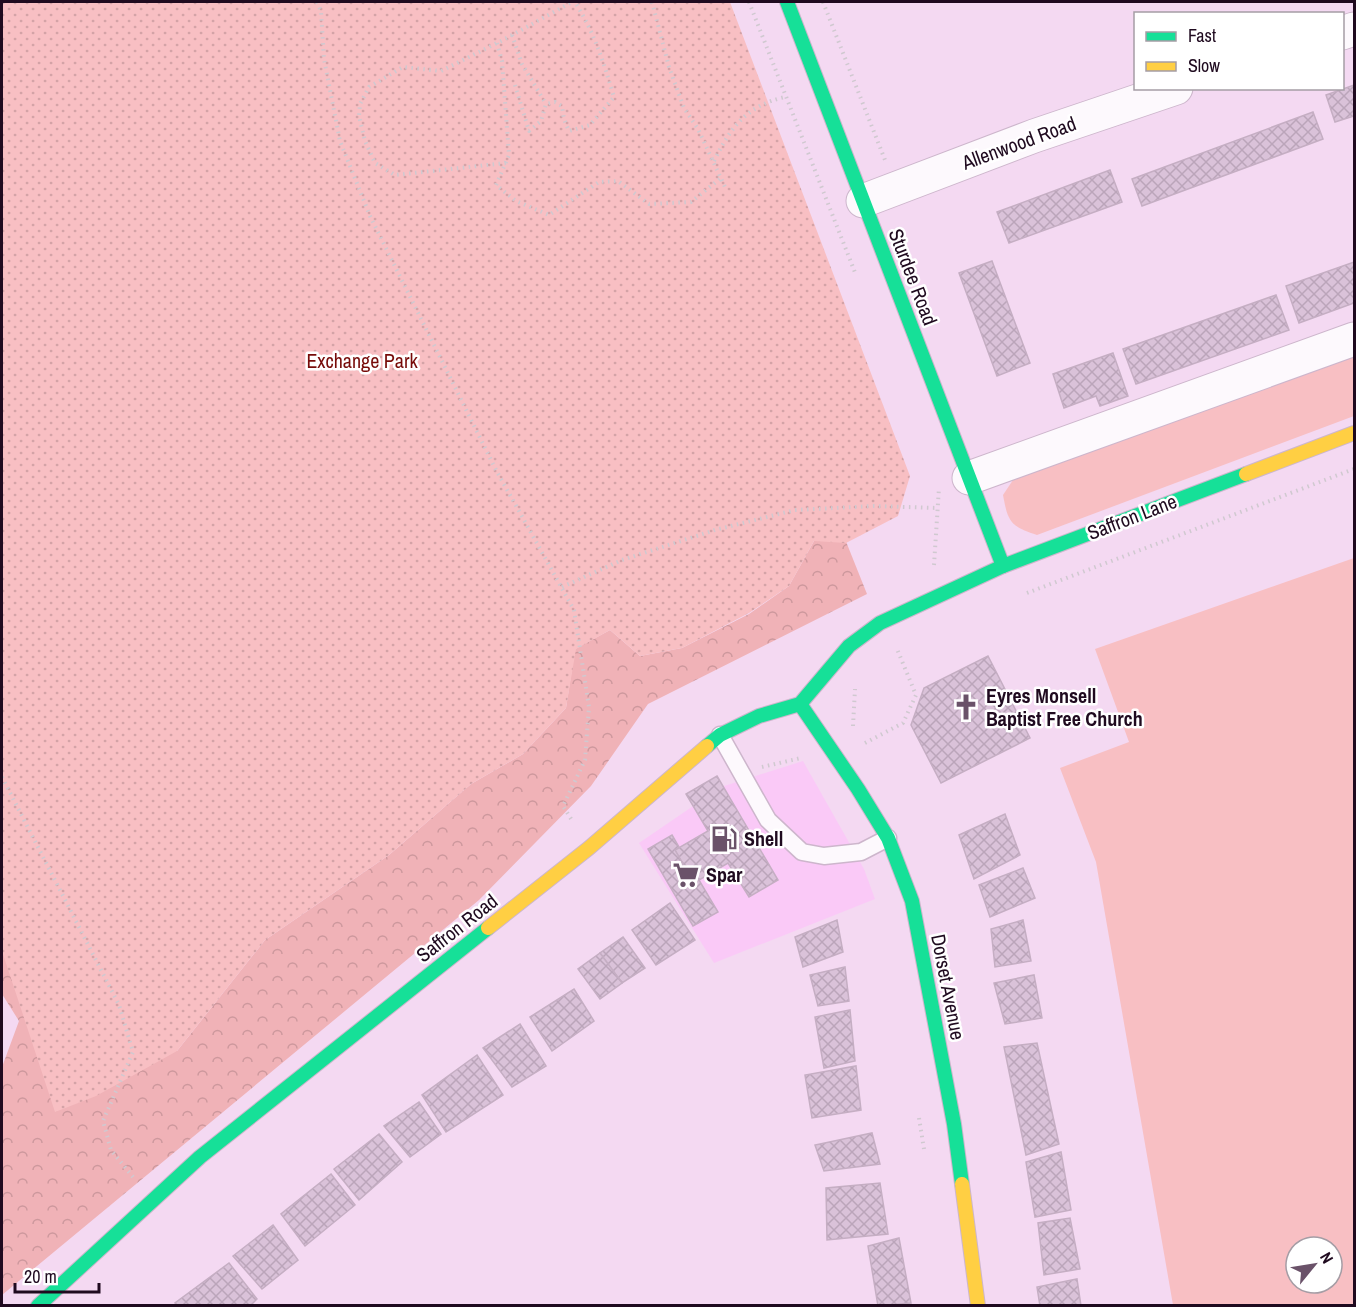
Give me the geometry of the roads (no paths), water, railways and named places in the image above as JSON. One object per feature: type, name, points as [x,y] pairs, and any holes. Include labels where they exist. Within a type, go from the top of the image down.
[{"type":"main road","name":"Sturdee Road","points":[[787,2],[863,201],[954,482],[1003,566]]},
{"type":"main road","name":"Saffron Lane","points":[[800,704],[849,646],[880,623],[1003,566],[1354,433]]},
{"type":"main road","name":"Saffron Road","points":[[39,1305],[200,1157],[589,848],[720,735],[759,716],[800,704]]},
{"type":"main road","name":"Dorset Avenue","points":[[800,704],[837,757],[888,838],[912,901],[954,1124],[978,1305]]},
{"type":"street","name":"Allenwood Road","points":[[863,201],[1034,136],[1170,90]]},
{"type":"street","points":[[954,482],[1354,339]]},
{"type":"lane","points":[[720,735],[768,820],[802,852],[824,856],[861,852],[888,838]]},
{"type":"place","name":"Eyres Monsell Baptist Free Church","points":[[966,707]]},
{"type":"place","name":"Shell","points":[[724,839]]},
{"type":"place","name":"Spar","points":[[686,875]]},
{"type":"park label","name":"Exchange Park","points":[[362,361]]}]
